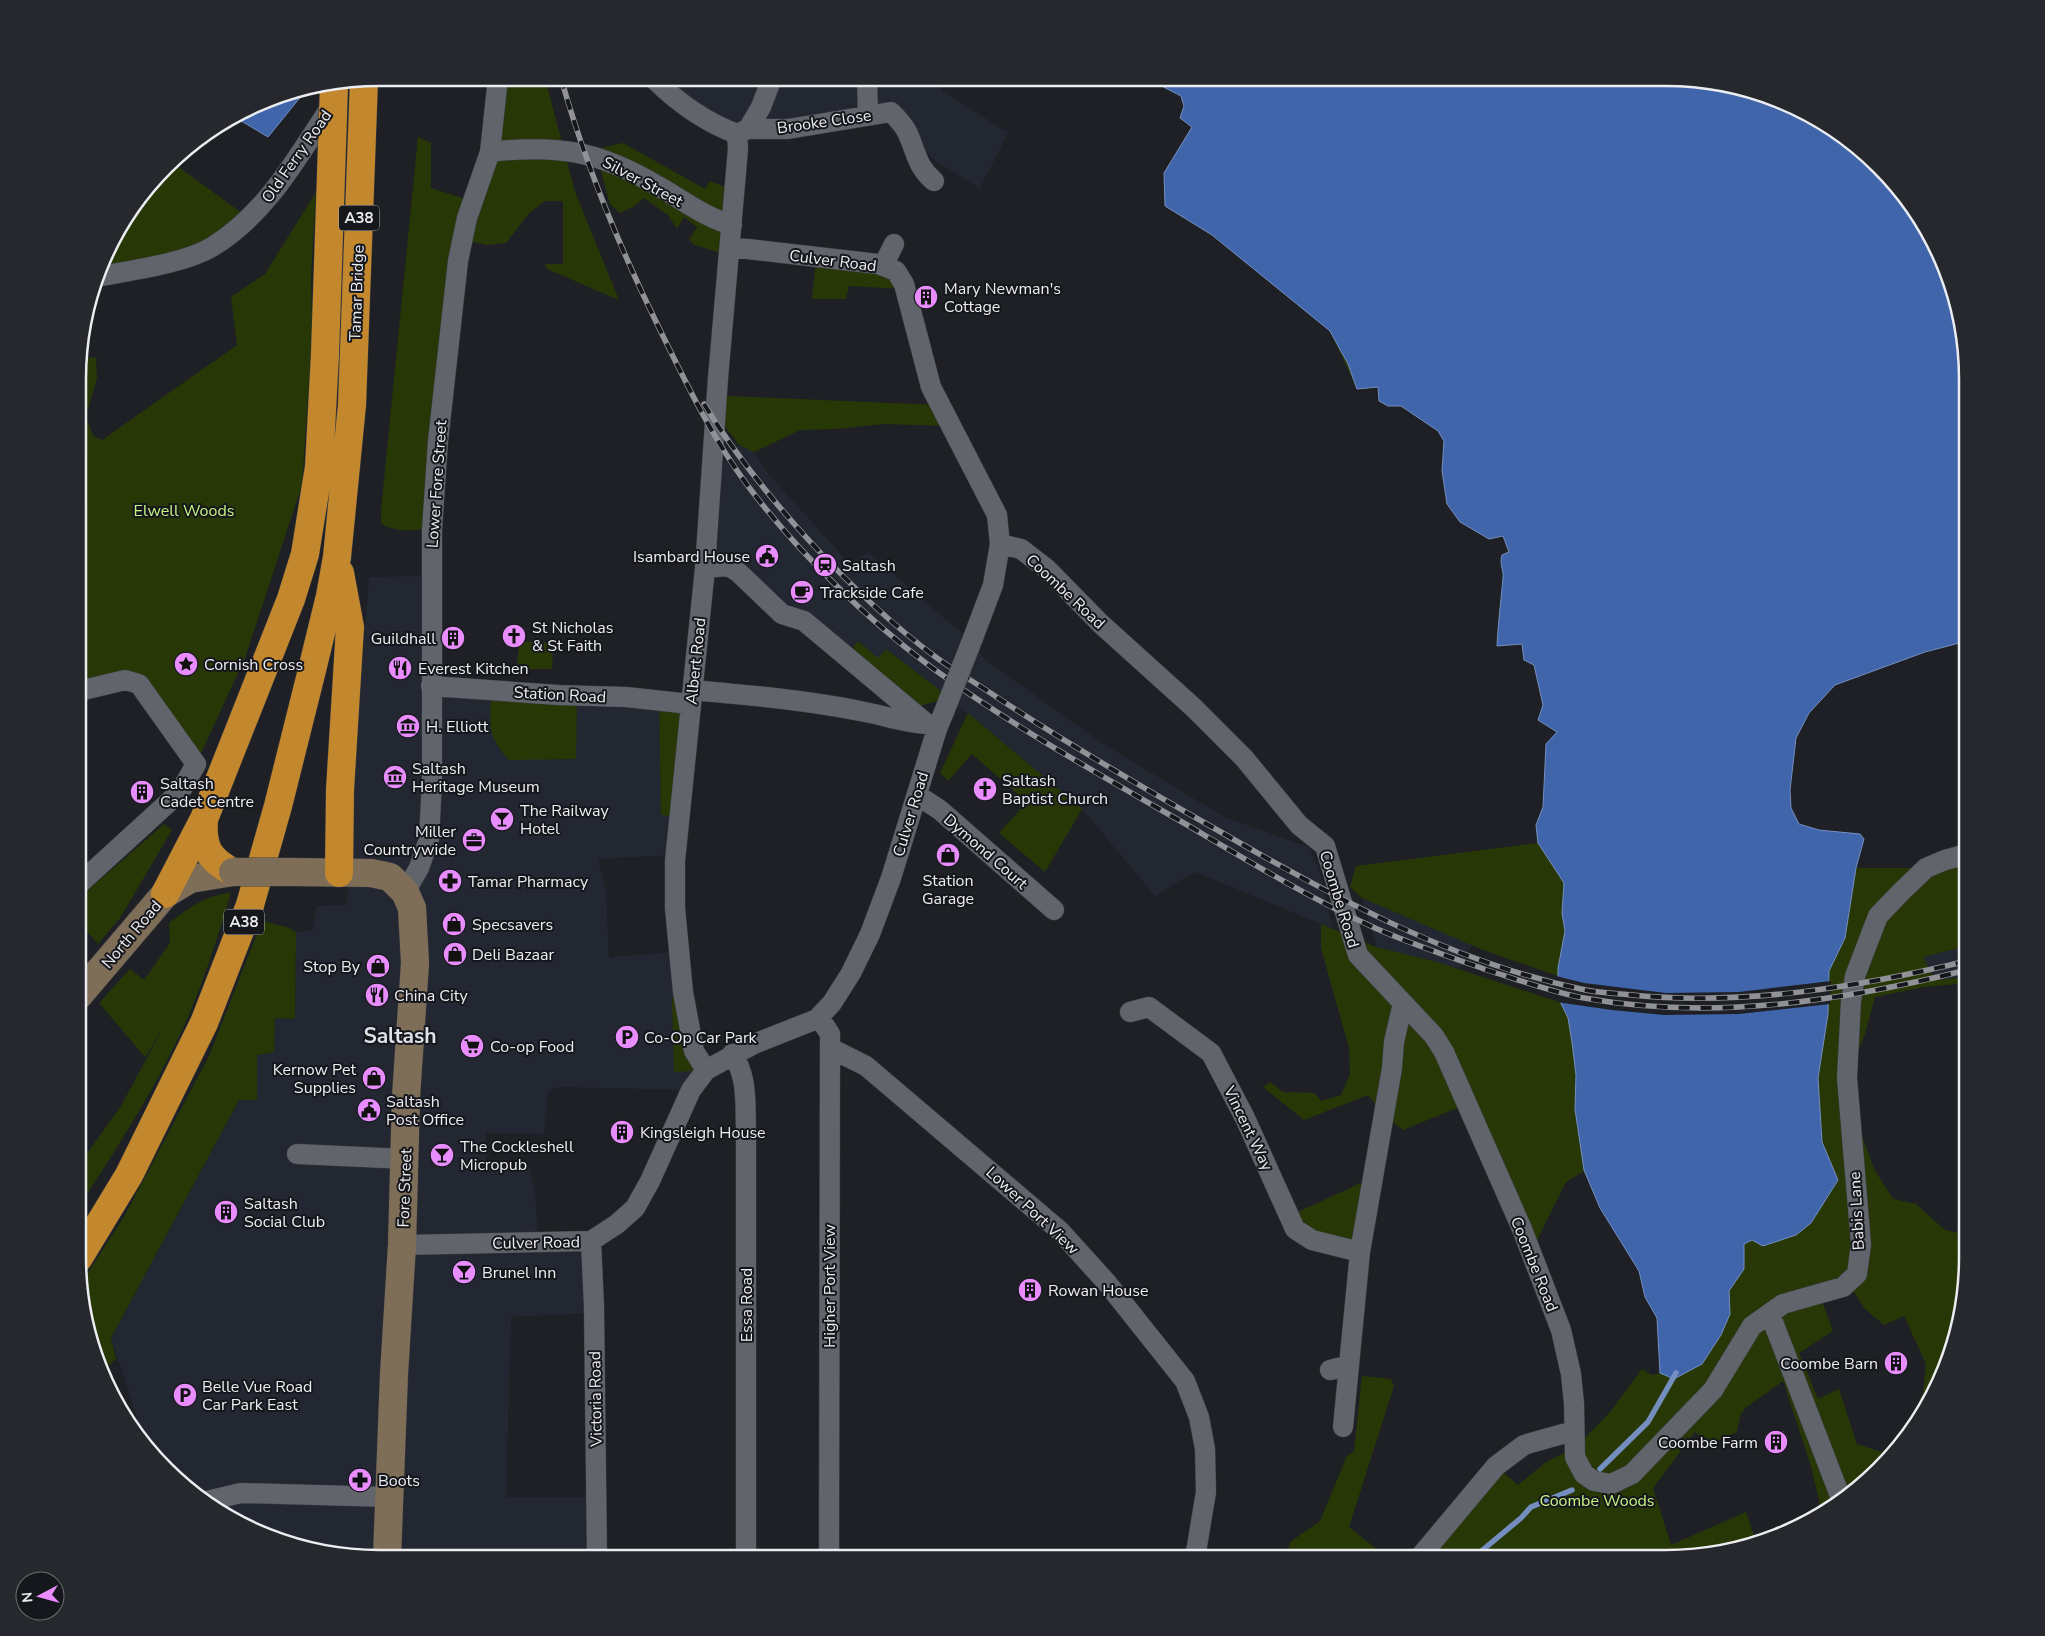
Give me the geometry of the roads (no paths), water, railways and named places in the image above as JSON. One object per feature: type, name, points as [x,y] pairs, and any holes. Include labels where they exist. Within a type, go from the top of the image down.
[{"type":"highway","name":"Tamar Bridge","points":[[337,557],[352,405],[364,87]]},
{"type":"highway","name":"A38","points":[[165,894],[204,819],[291,599],[305,554],[319,467],[325,354],[334,90]]},
{"type":"highway","name":"A38","points":[[337,557],[350,627],[340,790],[339,873]]},
{"type":"highway","name":"A38","points":[[86,1246],[129,1175],[200,1031],[250,906],[278,806],[328,604],[337,557]]},
{"type":"highway","name":"A38","points":[[204,819],[202,839],[208,851],[219,864],[233,872]]},
{"type":"street","name":"Lower Fore Street","points":[[404,892],[419,868],[429,839],[432,780],[431,559],[438,441],[461,244],[469,211],[490,152],[497,86]]},
{"type":"street","points":[[662,86],[683,104],[717,127],[743,132],[761,107],[769,86]]},
{"type":"street","points":[[867,86],[868,115]]},
{"type":"street","name":"Old Ferry Road","points":[[106,275],[166,264],[212,247],[250,219],[293,166],[342,89]]},
{"type":"street","name":"Brooke Close","points":[[743,132],[788,129],[891,112],[905,128],[917,162],[925,175],[934,181]]},
{"type":"street","name":"Albert Road","points":[[706,1070],[694,1051],[689,1024],[675,908],[677,833],[705,568],[718,378],[738,149],[743,132]]},
{"type":"street","name":"Silver Street","points":[[490,152],[524,148],[559,149],[597,156],[658,185],[715,220],[732,225]]},
{"type":"street","points":[[883,266],[894,244]]},
{"type":"street","name":"Culver Road","points":[[402,1245],[591,1241],[617,1224],[634,1208],[650,1181],[691,1090],[706,1070],[732,1054],[819,1017],[832,1003],[851,973],[870,934],[917,795],[936,722],[974,638],[993,585],[1000,544],[997,515],[931,387],[904,284],[896,271],[883,266],[730,247]]},
{"type":"street","name":"Coombe Road","points":[[1000,544],[1021,549],[1047,569],[1101,624],[1244,758],[1299,825],[1325,846],[1358,955],[1434,1036],[1444,1052],[1522,1229],[1561,1330],[1571,1374],[1574,1404],[1573,1431]]},
{"type":"street","points":[[705,568],[728,566],[738,572],[782,614],[804,621],[936,722]]},
{"type":"street","points":[[86,689],[125,680],[139,684],[196,764],[183,787],[170,801],[86,878]]},
{"type":"street","name":"Station Road","points":[[431,686],[558,695],[773,697],[860,711],[909,723],[936,722]]},
{"type":"street","name":"Dymond Court","points":[[917,795],[940,810],[1054,910]]},
{"type":"street","name":"Babis Lane","points":[[1573,1431],[1575,1457],[1584,1474],[1594,1481],[1611,1484],[1632,1474],[1713,1390],[1752,1326],[1783,1304],[1843,1288],[1857,1274],[1861,1244],[1847,1078],[1851,1001],[1855,976],[1878,916],[1926,868],[1959,856]]},
{"type":"street","name":"North Road","points":[[86,987],[165,894],[190,879],[233,872],[339,873]]},
{"type":"street","name":"Fore Street","points":[[339,873],[371,873],[390,877],[404,892],[412,908],[414,955],[406,1097],[406,1159],[387,1550]]},
{"type":"street","points":[[1343,1427],[1360,1252],[1392,1068],[1394,1042],[1403,1004]]},
{"type":"street","name":"Vincent Way","points":[[1130,1012],[1149,1007],[1211,1053],[1245,1118],[1295,1229],[1312,1240],[1360,1252]]},
{"type":"street","name":"Higher Port View","points":[[819,1017],[830,1034],[829,1550]]},
{"type":"street","name":"Lower Port View","points":[[830,1048],[866,1066],[1060,1231],[1107,1283],[1185,1382],[1198,1417],[1205,1449],[1206,1492],[1196,1550]]},
{"type":"street","name":"Essa Road","points":[[732,1054],[740,1066],[745,1086],[746,1550]]},
{"type":"street","points":[[297,1154],[406,1159]]},
{"type":"street","name":"Victoria Road","points":[[591,1241],[594,1307],[597,1550]]},
{"type":"street","points":[[1770,1314],[1839,1493]]},
{"type":"street","points":[[1330,1370],[1350,1365]]},
{"type":"street","points":[[1426,1550],[1496,1466],[1524,1445],[1573,1431]]},
{"type":"street","points":[[214,1499],[241,1493],[389,1497]]},
{"type":"water","points":[[1162,86],[1666,86],[1704,89],[1742,96],[1796,116],[1812,125],[1844,147],[1873,172],[1898,201],[1920,233],[1929,249],[1943,285],[1953,322],[1959,379],[1959,643],[1925,652],[1835,685],[1809,713],[1796,738],[1790,790],[1791,808],[1799,824],[1819,830],[1860,834],[1864,839],[1856,868],[1845,938],[1829,971],[1828,1014],[1818,1078],[1822,1142],[1838,1180],[1811,1223],[1796,1235],[1763,1246],[1752,1240],[1744,1244],[1744,1269],[1729,1291],[1730,1314],[1721,1335],[1702,1364],[1674,1379],[1660,1373],[1657,1318],[1645,1297],[1639,1271],[1600,1208],[1584,1170],[1575,1109],[1576,1075],[1572,1042],[1568,1018],[1558,997],[1558,968],[1565,931],[1562,913],[1564,883],[1538,843],[1536,825],[1543,807],[1546,744],[1557,732],[1538,720],[1543,705],[1534,665],[1524,660],[1522,644],[1497,646],[1503,578],[1501,558],[1502,555],[1509,552],[1503,536],[1489,539],[1460,522],[1447,504],[1442,471],[1444,441],[1438,431],[1401,406],[1388,406],[1379,401],[1378,387],[1357,389],[1348,364],[1330,331],[1212,235],[1165,206],[1164,173],[1192,127],[1180,118],[1184,106],[1181,96]]},
{"type":"water","points":[[301,97],[268,137],[241,121]]},
{"type":"waterway","points":[[1600,1469],[1648,1422],[1676,1373]]},
{"type":"waterway","points":[[1483,1550],[1521,1518],[1531,1507],[1572,1490]]},
{"type":"railway","points":[[563,86],[593,176],[632,272],[702,412],[735,468],[788,535],[857,606],[906,648],[993,710],[1090,769],[1258,866],[1351,917],[1431,950],[1536,986],[1584,998],[1632,1005],[1681,1008],[1729,1007],[1825,999],[1873,991],[1959,972]]},
{"type":"railway","points":[[704,404],[751,472],[809,541],[873,605],[937,658],[1024,715],[1158,796],[1300,877],[1390,923],[1436,943],[1532,977],[1606,993],[1674,998],[1759,996],[1801,992],[1885,979],[1959,963]]},
{"type":"place","name":"Mary Newman's Cottage","points":[[926,297]]},
{"type":"place","name":"Isambard House","points":[[767,556]]},
{"type":"place","name":"Saltash","points":[[825,565]]},
{"type":"place","name":"Trackside Cafe","points":[[802,592]]},
{"type":"place","name":"St Nicholas & St Faith","points":[[514,636]]},
{"type":"place","name":"Guildhall","points":[[453,638]]},
{"type":"place","name":"Cornish Cross","points":[[186,664]]},
{"type":"place","name":"Everest Kitchen","points":[[400,668]]},
{"type":"place","name":"H. Elliott","points":[[408,726]]},
{"type":"place","name":"Saltash Heritage Museum","points":[[395,777]]},
{"type":"place","name":"Saltash Baptist Church","points":[[985,789]]},
{"type":"place","name":"Saltash Cadet Centre","points":[[142,792]]},
{"type":"place","name":"The Railway Hotel","points":[[502,819]]},
{"type":"place","name":"Miller Countrywide","points":[[474,840]]},
{"type":"place","name":"Station Garage","points":[[948,855]]},
{"type":"place","name":"Tamar Pharmacy","points":[[450,881]]},
{"type":"place","name":"Specsavers","points":[[454,924]]},
{"type":"place","name":"Deli Bazaar","points":[[455,954]]},
{"type":"place","name":"Stop By","points":[[378,966]]},
{"type":"place","name":"China City","points":[[377,995]]},
{"type":"place","name":"Co-Op Car Park","points":[[627,1037]]},
{"type":"place","name":"Co-op Food","points":[[472,1046]]},
{"type":"place","name":"Kernow Pet Supplies","points":[[374,1078]]},
{"type":"place","name":"Saltash Post Office","points":[[369,1110]]},
{"type":"place","name":"Kingsleigh House","points":[[622,1132]]},
{"type":"place","name":"The Cockleshell Micropub","points":[[442,1155]]},
{"type":"place","name":"Saltash Social Club","points":[[226,1212]]},
{"type":"place","name":"Brunel Inn","points":[[464,1272]]},
{"type":"place","name":"Rowan House","points":[[1030,1290]]},
{"type":"place","name":"Coombe Barn","points":[[1896,1363]]},
{"type":"place","name":"Belle Vue Road Car Park East","points":[[185,1395]]},
{"type":"place","name":"Coombe Farm","points":[[1776,1442]]},
{"type":"place","name":"Boots","points":[[360,1480]]},
{"type":"district","name":"Saltash","points":[[400,1036]]},
{"type":"park label","name":"Elwell Woods","points":[[184,510]]},
{"type":"park label","name":"Coombe Woods","points":[[1597,1500]]}]
